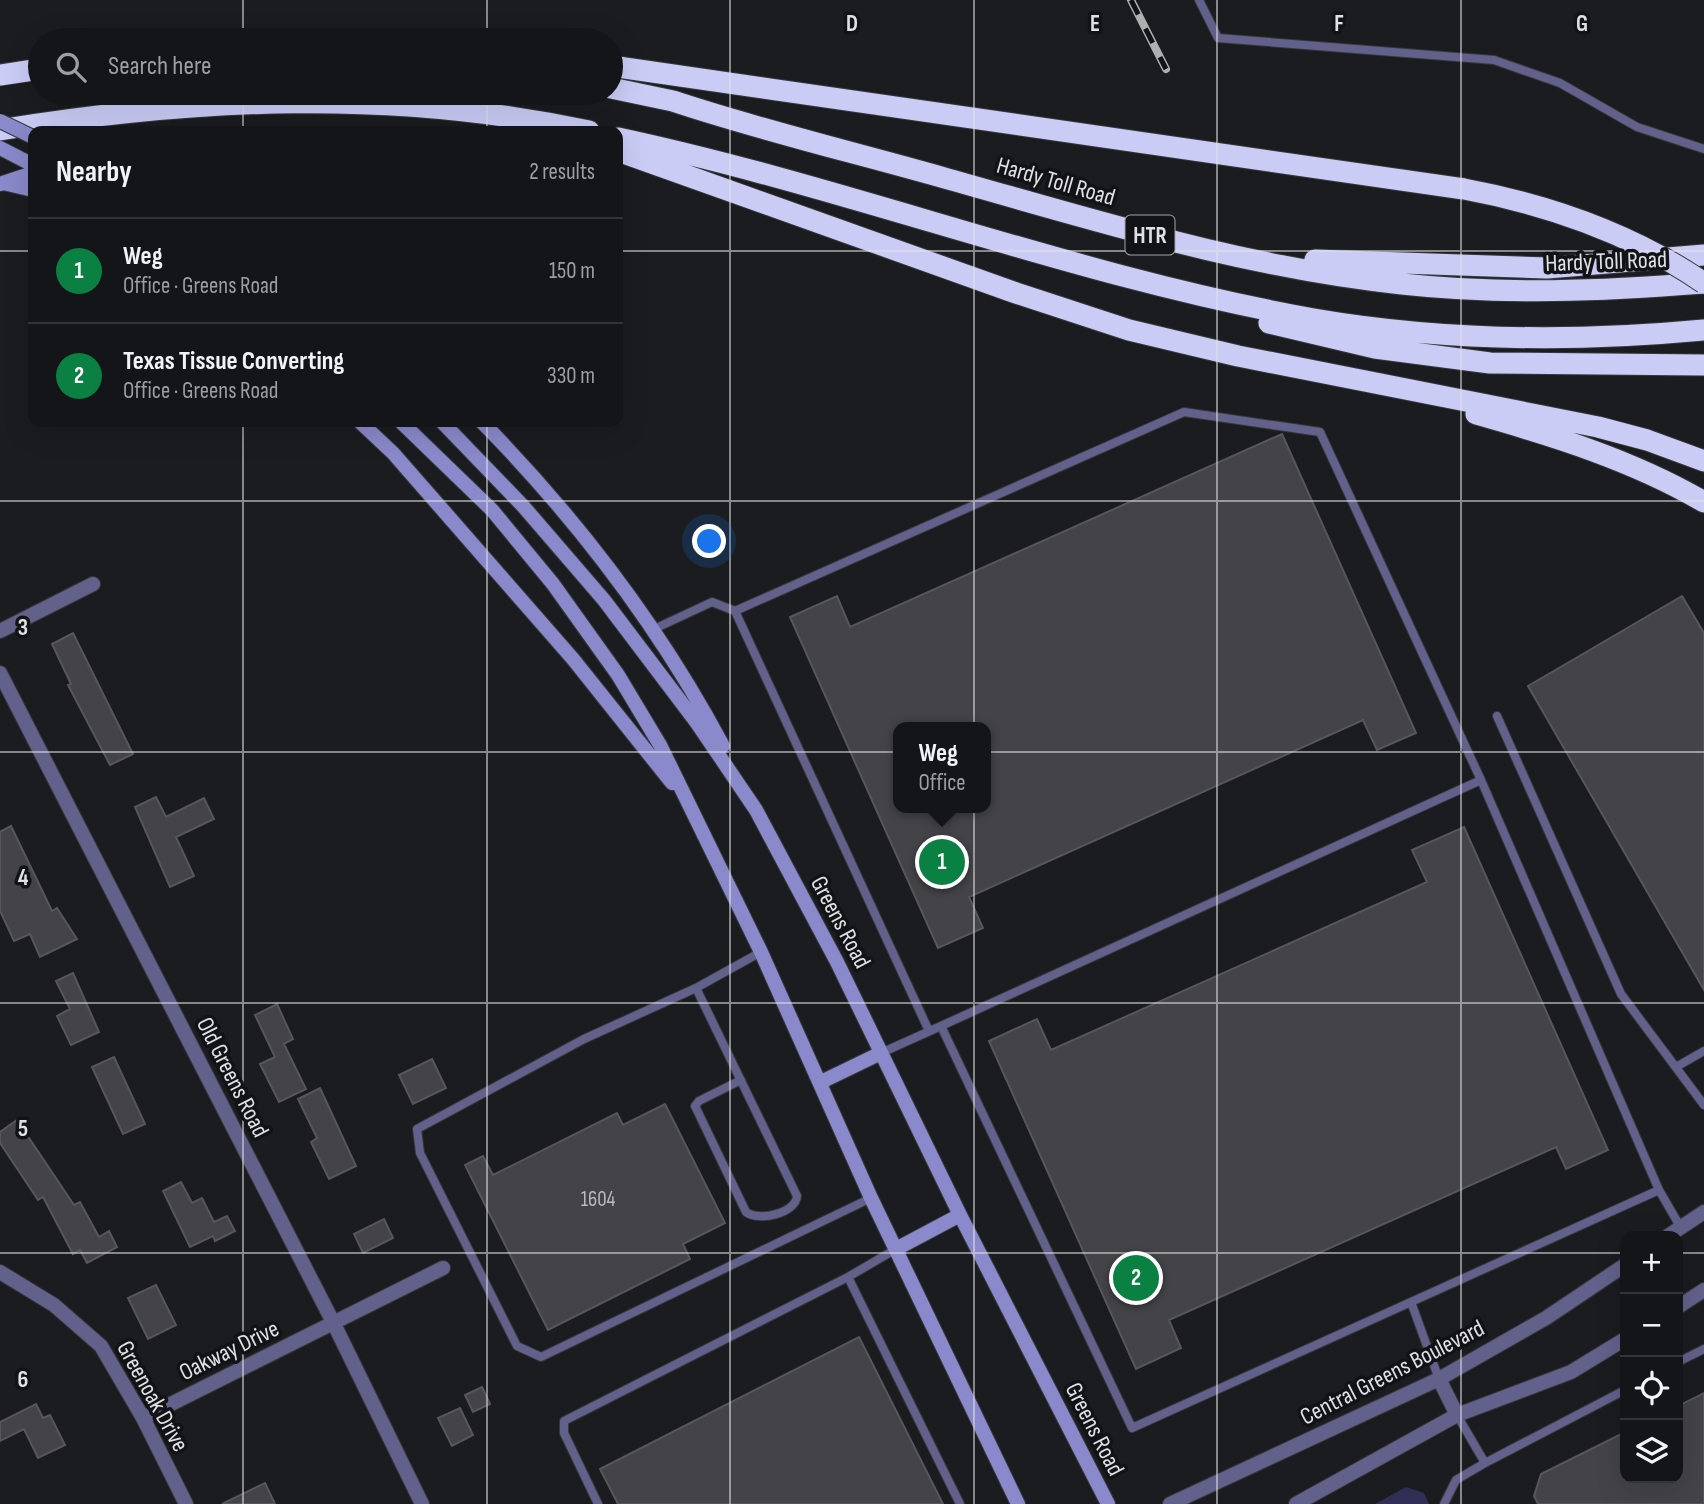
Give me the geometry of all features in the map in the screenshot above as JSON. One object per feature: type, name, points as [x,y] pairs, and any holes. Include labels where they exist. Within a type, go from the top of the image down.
[{"type":"highway","points":[[623,68],[1464,188],[1513,198],[1590,223],[1647,248],[1704,283]]},
{"type":"highway","points":[[0,75],[28,71]]},
{"type":"highway","name":"Hardy Toll Road","points":[[623,91],[673,101],[1140,232],[1237,256],[1360,279],[1471,288],[1593,290],[1704,283]]},
{"type":"highway","points":[[0,130],[97,114],[205,105]]},
{"type":"highway","points":[[393,105],[522,118],[563,126]]},
{"type":"highway","points":[[522,118],[545,126]]},
{"type":"highway","name":"HTR","points":[[623,139],[1192,294],[1317,320],[1448,334],[1587,336],[1704,330]]},
{"type":"highway","points":[[623,153],[1117,326],[1215,351],[1598,427],[1647,440],[1704,461]]},
{"type":"highway","points":[[1237,256],[1547,268],[1704,255]]},
{"type":"highway","points":[[1192,294],[1265,322],[1316,336],[1435,357],[1557,366],[1704,365]]},
{"type":"highway","points":[[1363,382],[1483,416],[1629,465],[1704,502]]},
{"type":"main road","points":[[0,121],[28,135]]},
{"type":"main road","points":[[0,148],[28,162]]},
{"type":"main road","points":[[1,183],[28,175]]},
{"type":"main road","points":[[1,183],[28,189]]},
{"type":"main road","points":[[365,427],[393,453],[573,659],[691,807]]},
{"type":"main road","points":[[406,427],[492,510],[553,584],[618,675],[660,745],[761,952],[871,1198],[1018,1504]]},
{"type":"main road","name":"Greens Road","points":[[447,427],[523,506],[604,600],[697,723],[756,810],[837,962],[960,1215],[1108,1504]]},
{"type":"main road","points":[[487,427],[537,478],[622,583],[705,712],[756,810]]},
{"type":"main road","points":[[821,1082],[881,1053]]},
{"type":"main road","points":[[896,1250],[960,1215]]},
{"type":"street","points":[[0,631],[93,584]]},
{"type":"street","name":"Old Greens Road","points":[[0,673],[334,1324],[422,1504]]},
{"type":"street","points":[[1676,1231],[1704,1212]]},
{"type":"street","name":"Oakway Drive","points":[[143,1418],[443,1268]]},
{"type":"street","name":"Central Greens Boulevard","points":[[1170,1504],[1439,1379],[1546,1318],[1620,1268]]},
{"type":"street","name":"Greenoak Drive","points":[[0,1272],[54,1305],[100,1346],[143,1418],[186,1504]]},
{"type":"street","points":[[1683,1304],[1704,1290]]},
{"type":"street","points":[[1296,1504],[1457,1415],[1571,1371],[1620,1342]]},
{"type":"street","points":[[1439,1379],[1457,1415]]},
{"type":"lane","points":[[1199,0],[1218,38],[1494,60],[1560,83],[1637,127],[1704,149]]},
{"type":"lane","points":[[735,611],[1184,412],[1320,432],[1481,780],[1675,1231]]},
{"type":"lane","points":[[652,630],[712,602],[735,611],[929,1031]]},
{"type":"lane","points":[[1497,716],[1621,994],[1704,1105]]},
{"type":"lane","points":[[881,1053],[1481,780]]},
{"type":"lane","points":[[761,952],[696,988],[584,1040],[417,1129],[420,1153],[517,1346],[541,1357],[871,1198]]},
{"type":"lane","points":[[696,988],[741,1080],[797,1196],[793,1206],[764,1218],[752,1217],[746,1212],[695,1106],[699,1101],[741,1080]]},
{"type":"lane","points":[[941,1026],[1132,1428],[1659,1190]]},
{"type":"lane","points":[[1676,1067],[1704,1051]]},
{"type":"lane","points":[[598,1504],[564,1433],[564,1421],[896,1250]]},
{"type":"lane","points":[[848,1277],[960,1504]]},
{"type":"lane","points":[[1411,1302],[1439,1379]]},
{"type":"lane","points":[[1683,1360],[1704,1349]]},
{"type":"lane","points":[[1444,1504],[1456,1480],[1620,1393]]},
{"type":"lane","points":[[1457,1415],[1485,1463]]},
{"type":"shaded area","points":[[1406,1487],[1424,1493],[1429,1504],[1375,1504]]},
{"type":"building","points":[[1282,434],[1416,733],[1377,750],[1363,720],[969,897],[983,928],[938,948],[790,617],[837,596],[850,627]]},
{"type":"building","points":[[1682,596],[1704,633],[1704,990],[1528,686]]},
{"type":"building","points":[[73,633],[133,754],[110,765],[68,685],[71,684],[52,644]]},
{"type":"building","points":[[156,797],[166,817],[204,798],[214,819],[176,837],[194,876],[170,887],[135,807]]},
{"type":"building","points":[[11,826],[52,911],[57,908],[77,939],[40,957],[30,934],[14,941],[0,911],[0,832]]},
{"type":"building","points":[[1464,827],[1608,1150],[1566,1169],[1556,1147],[1169,1320],[1181,1348],[1136,1369],[989,1041],[1037,1019],[1051,1050],[1427,882],[1412,850]]},
{"type":"building","points":[[73,973],[99,1032],[71,1045],[57,1016],[70,1009],[56,981]]},
{"type":"building","points":[[277,1004],[293,1039],[284,1044],[306,1089],[279,1102],[260,1064],[275,1057],[255,1015]]},
{"type":"building","points":[[114,1057],[145,1124],[123,1134],[92,1067]]},
{"type":"building","points":[[432,1059],[446,1088],[413,1104],[399,1075]]},
{"type":"building","points":[[320,1088],[356,1166],[329,1179],[311,1142],[317,1138],[298,1099]]},
{"type":"building","points":[[665,1104],[725,1223],[683,1244],[690,1259],[548,1330],[465,1165],[483,1156],[493,1175],[617,1113],[623,1125]]},
{"type":"building","points":[[17,1120],[74,1205],[80,1202],[99,1237],[109,1231],[117,1247],[87,1263],[80,1250],[73,1254],[43,1197],[38,1200],[0,1143],[0,1132]]},
{"type":"building","points":[[181,1182],[192,1203],[202,1198],[214,1222],[227,1216],[235,1231],[215,1241],[213,1236],[190,1247],[163,1191]]},
{"type":"building","points":[[384,1219],[393,1238],[363,1253],[354,1234]]},
{"type":"building","points":[[156,1285],[176,1325],[148,1339],[128,1298]]},
{"type":"building","points":[[859,1337],[943,1504],[618,1504],[600,1469]]},
{"type":"building","points":[[482,1387],[490,1404],[473,1412],[465,1395]]},
{"type":"building","points":[[1704,1393],[1704,1504],[1538,1504],[1534,1496],[1541,1474],[1620,1434],[1620,1483],[1683,1483],[1683,1404]]},
{"type":"building","points":[[36,1404],[43,1418],[50,1415],[65,1445],[38,1458],[24,1429],[0,1441],[0,1422]]},
{"type":"building","points":[[460,1408],[473,1435],[452,1446],[438,1418]]},
{"type":"building","points":[[265,1483],[275,1504],[222,1504]]},
{"type":"railway","points":[[1131,0],[1166,69]]},
{"type":"place","name":"Weg","points":[[942,862]]},
{"type":"place","name":"Texas Tissue Converting","points":[[1136,1278]]}]
